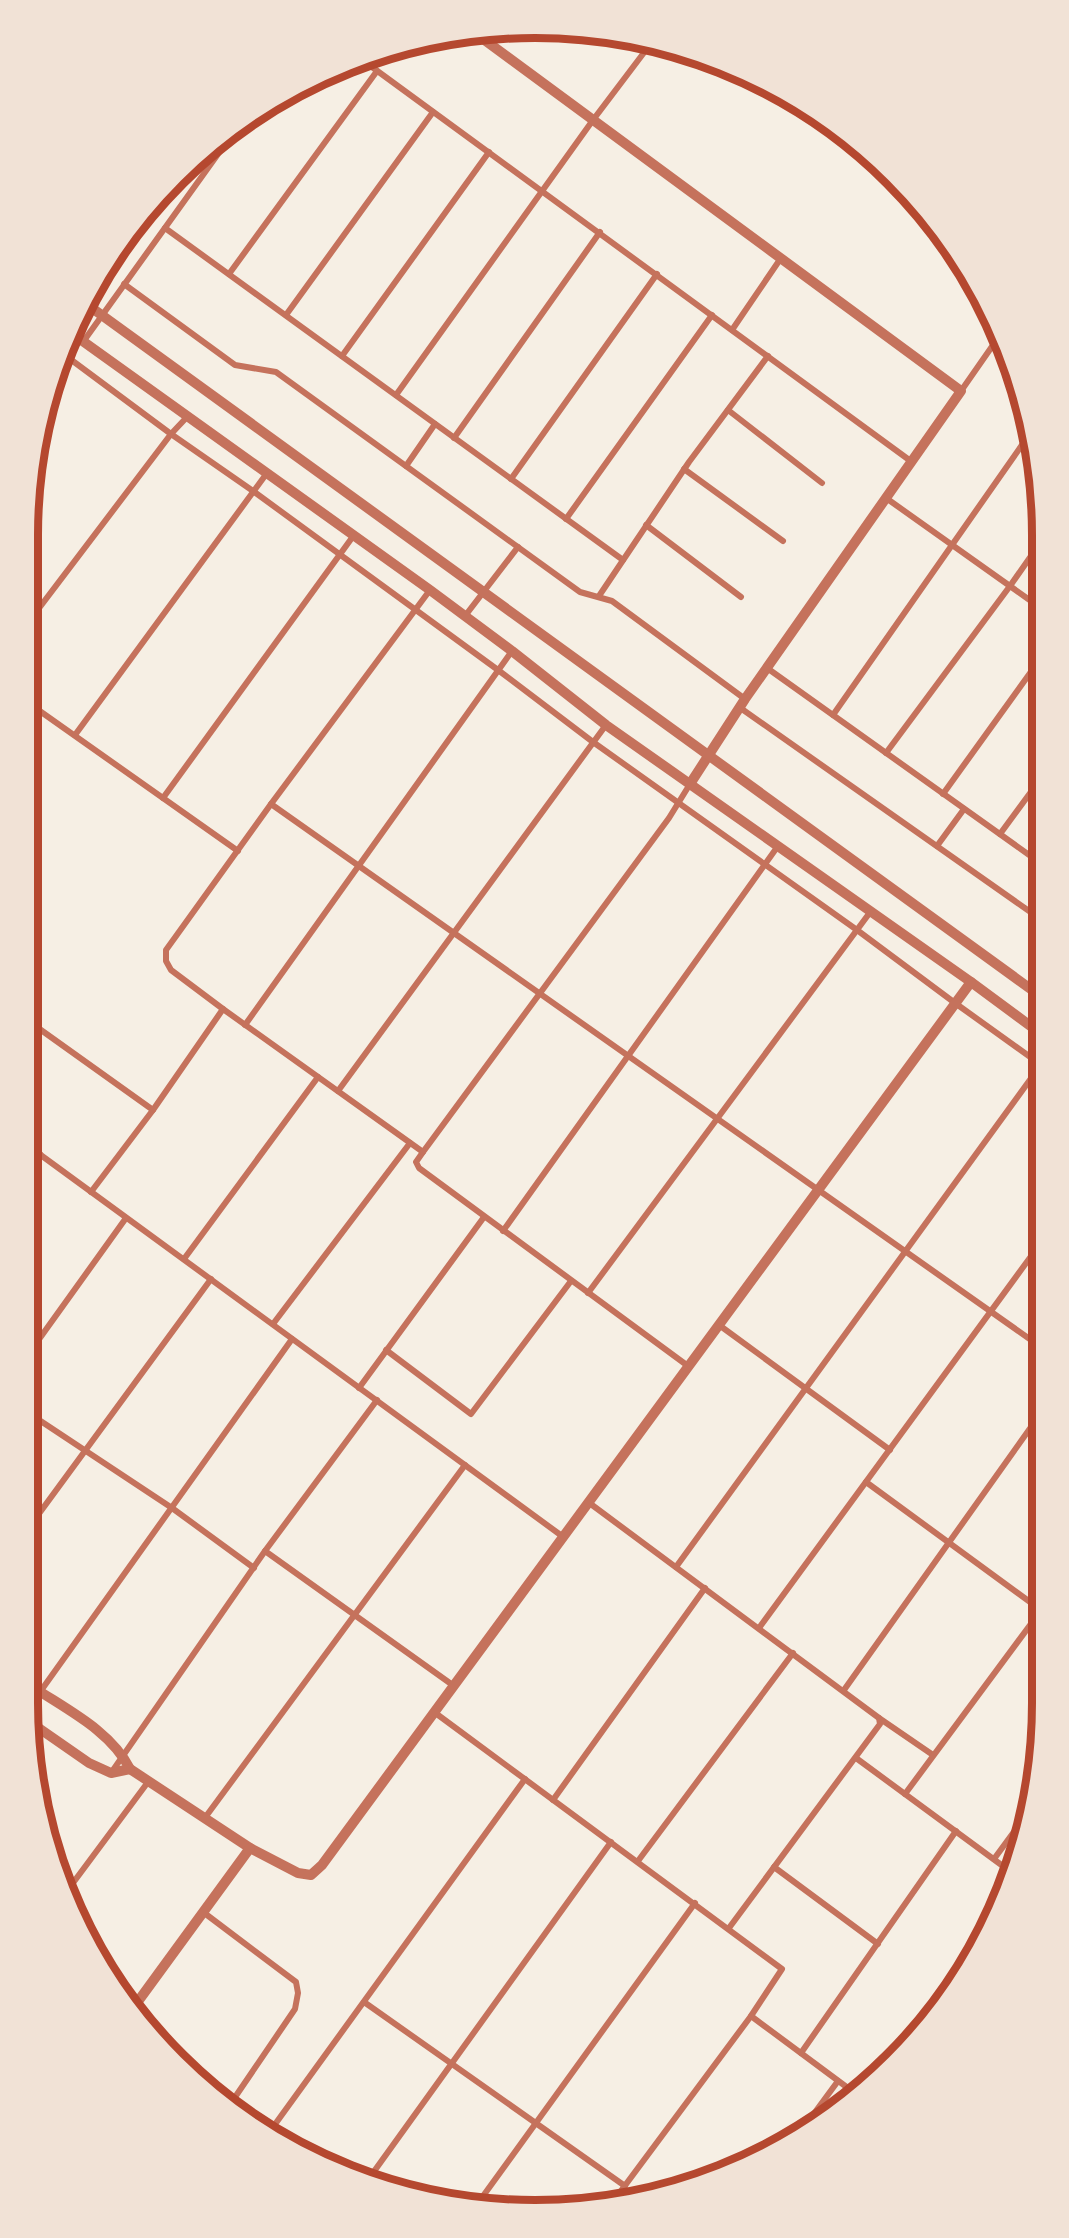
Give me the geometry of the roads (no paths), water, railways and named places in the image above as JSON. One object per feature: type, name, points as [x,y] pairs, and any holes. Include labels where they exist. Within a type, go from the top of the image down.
[{"type":"street","points":[[485,41],[962,391]]},
{"type":"street","points":[[396,395],[593,120],[646,50]]},
{"type":"street","points":[[370,66],[912,462]]},
{"type":"street","points":[[229,274],[377,71]]},
{"type":"street","points":[[286,315],[434,112]]},
{"type":"street","points":[[83,342],[222,148]]},
{"type":"street","points":[[342,356],[489,152]]},
{"type":"street","points":[[165,228],[623,560]]},
{"type":"street","points":[[454,438],[600,232]]},
{"type":"street","points":[[732,330],[781,258]]},
{"type":"street","points":[[511,479],[657,274]]},
{"type":"street","points":[[124,285],[235,365],[276,372],[580,592],[612,601],[742,703],[1032,913]]},
{"type":"street","points":[[92,308],[1032,989]]},
{"type":"street","points":[[566,519],[712,315]]},
{"type":"street","points":[[78,338],[430,590],[606,724],[1032,1027]]},
{"type":"street","points":[[688,1366],[418,1168],[416,1162],[541,994],[678,803],[742,703],[994,344]]},
{"type":"street","points":[[598,596],[684,469],[768,356]]},
{"type":"street","points":[[70,359],[171,434],[254,491],[593,742],[766,864],[1032,1059]]},
{"type":"street","points":[[728,410],[822,483]]},
{"type":"street","points":[[38,609],[171,434],[187,417]]},
{"type":"street","points":[[406,466],[435,424]]},
{"type":"street","points":[[833,715],[1023,444]]},
{"type":"street","points":[[684,469],[783,541]]},
{"type":"street","points":[[75,735],[267,473]]},
{"type":"street","points":[[886,498],[1032,602]]},
{"type":"street","points":[[646,525],[741,597]]},
{"type":"street","points":[[163,798],[354,535]]},
{"type":"street","points":[[465,616],[518,547]]},
{"type":"street","points":[[886,753],[1032,555]]},
{"type":"street","points":[[423,1152],[171,970],[166,961],[166,950],[430,590]]},
{"type":"street","points":[[245,1025],[512,651]]},
{"type":"street","points":[[767,668],[1032,857]]},
{"type":"street","points":[[943,794],[1032,670]]},
{"type":"street","points":[[38,710],[238,851]]},
{"type":"street","points":[[338,1091],[606,724]]},
{"type":"street","points":[[1000,834],[1032,791]]},
{"type":"street","points":[[271,804],[1032,1341]]},
{"type":"street","points":[[937,846],[964,808]]},
{"type":"street","points":[[503,1231],[778,846]]},
{"type":"street","points":[[588,1293],[871,912]]},
{"type":"street","points":[[292,1339],[40,1692],[107,1737],[123,1754],[130,1770],[204,1820],[298,1873],[311,1875],[322,1865],[971,982]]},
{"type":"street","points":[[91,1192],[153,1110],[223,1009]]},
{"type":"street","points":[[38,1028],[153,1110]]},
{"type":"street","points":[[676,1567],[1032,1076]]},
{"type":"street","points":[[184,1259],[318,1077]]},
{"type":"street","points":[[273,1324],[410,1143]]},
{"type":"street","points":[[38,1157],[40,1154],[562,1536]]},
{"type":"street","points":[[359,1388],[484,1217]]},
{"type":"street","points":[[38,1341],[126,1218]]},
{"type":"street","points":[[759,1628],[1032,1255]]},
{"type":"street","points":[[38,1515],[211,1279]]},
{"type":"street","points":[[386,1350],[471,1414],[571,1281]]},
{"type":"street","points":[[718,1324],[890,1450]]},
{"type":"street","points":[[111,1773],[265,1551],[377,1401]]},
{"type":"street","points":[[38,1420],[172,1508],[254,1568]]},
{"type":"street","points":[[844,1690],[1032,1426]]},
{"type":"street","points":[[204,1820],[465,1465]]},
{"type":"street","points":[[866,1482],[1032,1604]]},
{"type":"street","points":[[588,1502],[879,1718],[933,1755]]},
{"type":"street","points":[[265,1551],[454,1686]]},
{"type":"street","points":[[553,1800],[705,1588]]},
{"type":"street","points":[[904,1794],[1032,1623]]},
{"type":"street","points":[[638,1861],[793,1653]]},
{"type":"street","points":[[434,1712],[782,1969],[751,2016],[620,2193]]},
{"type":"street","points":[[729,1928],[856,1758],[880,1724],[879,1718]]},
{"type":"street","points":[[39,1728],[89,1763],[111,1773],[130,1770]]},
{"type":"street","points":[[856,1758],[1004,1866]]},
{"type":"street","points":[[274,2126],[525,1779]]},
{"type":"street","points":[[72,1885],[148,1782]]},
{"type":"street","points":[[994,1859],[1015,1830]]},
{"type":"street","points":[[801,2054],[956,1831]]},
{"type":"street","points":[[373,2173],[611,1842]]},
{"type":"street","points":[[137,2002],[250,1848]]},
{"type":"street","points":[[774,1867],[878,1944]]},
{"type":"street","points":[[482,2197],[695,1903]]},
{"type":"street","points":[[204,1912],[296,1982],[298,1993],[295,2009],[234,2099]]},
{"type":"street","points":[[364,2002],[625,2186]]},
{"type":"street","points":[[751,2016],[848,2088]]},
{"type":"street","points":[[812,2116],[838,2081]]}]
